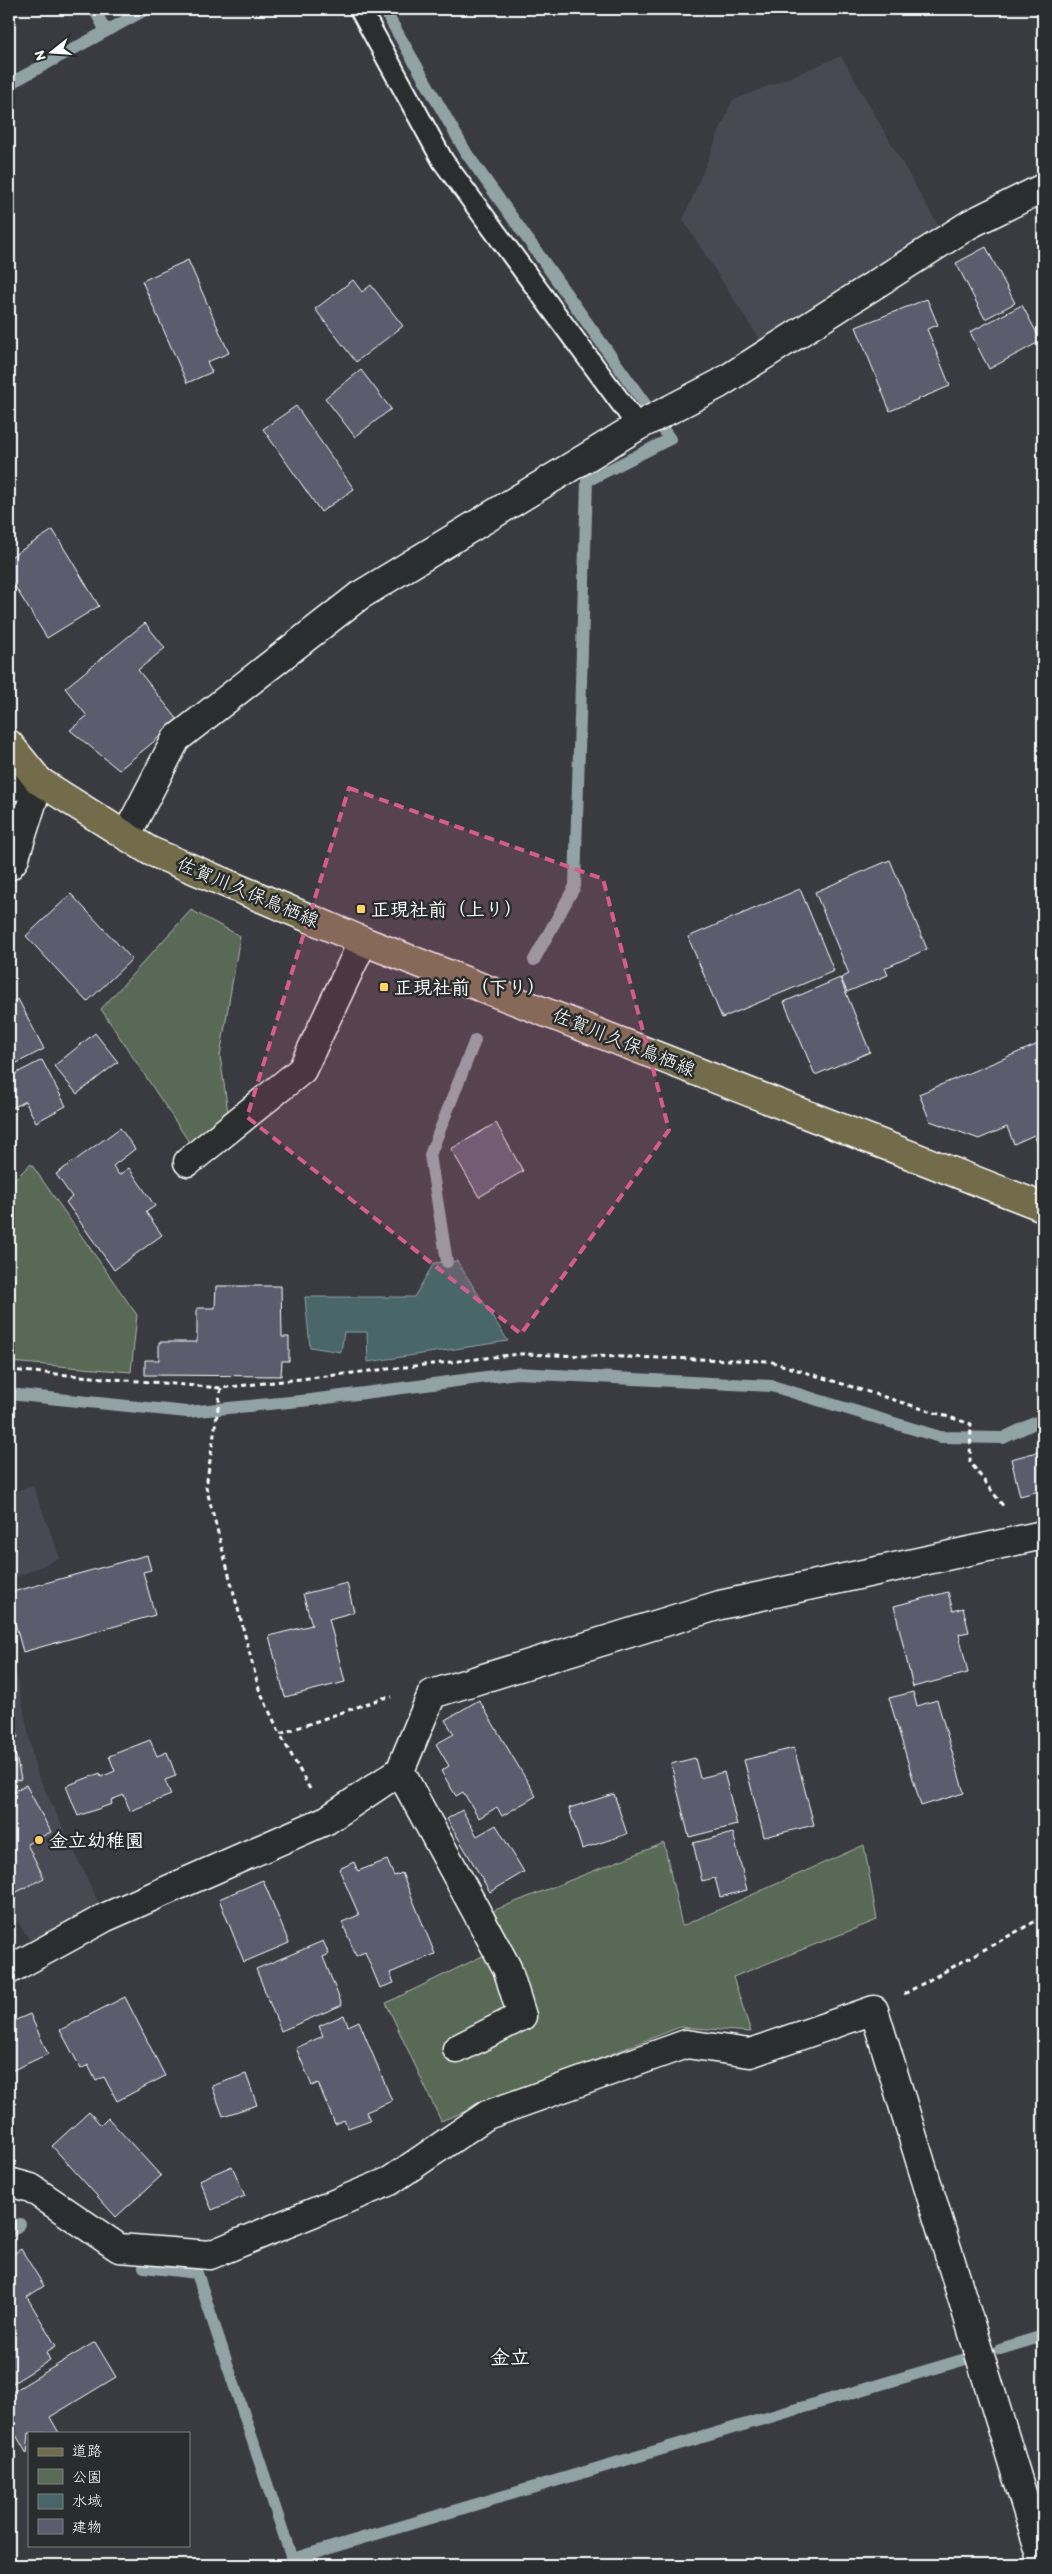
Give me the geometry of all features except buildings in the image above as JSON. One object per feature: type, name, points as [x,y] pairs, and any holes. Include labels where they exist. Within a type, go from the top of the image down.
[{"type":"main road","name":"佐賀川久保鳥栖線","points":[[9,744],[39,781],[150,851],[363,941],[1043,1208]]},
{"type":"street","points":[[126,836],[176,740],[359,596],[638,426],[719,384],[970,224],[1043,188]]},
{"type":"street","points":[[9,787],[39,781],[14,860],[9,866]]},
{"type":"street","points":[[188,1162],[302,1070],[363,941]]},
{"type":"street","points":[[9,1970],[106,1918],[328,1820],[400,1771],[432,1694],[720,1605],[1035,1536]]},
{"type":"street","points":[[400,1771],[507,1968],[522,2016],[457,2049]]},
{"type":"street","points":[[9,2182],[31,2188],[119,2248],[210,2255],[390,2181],[487,2115],[686,2044],[750,2053],[874,2010],[1043,2562]]},
{"type":"lane","points":[[360,9],[443,161],[638,426]]},
{"type":"path","points":[[9,1370],[221,1388],[520,1354],[769,1361],[971,1424],[970,1462],[1035,1536]]},
{"type":"path","points":[[221,1388],[206,1487],[258,1689],[280,1734],[328,1820]]},
{"type":"path","points":[[280,1734],[383,1698],[432,1694]]},
{"type":"path","points":[[874,2010],[1043,1917]]},
{"type":"highlighted area","points":[[349,788],[603,879],[669,1130],[521,1334],[247,1117]]},
{"type":"shaded area","points":[[841,56],[940,229],[763,345],[683,220],[732,101]]},
{"type":"shaded area","points":[[33,1486],[60,1558],[9,1580],[9,1493]]},
{"type":"shaded area","name":"金立幼稚園","points":[[9,1639],[36,1771],[103,1912],[33,1945],[9,1909]]},
{"type":"green space","points":[[191,910],[240,936],[220,1056],[229,1119],[193,1148],[101,1009]]},
{"type":"green space","points":[[31,1164],[137,1315],[131,1372],[9,1362],[9,1184]]},
{"type":"green space","points":[[664,1843],[682,1926],[864,1845],[877,1920],[733,1977],[751,2032],[680,2027],[441,2121],[386,2003],[507,1944],[490,1912]]},
{"type":"water","points":[[457,1261],[508,1341],[368,1362],[367,1332],[344,1332],[341,1352],[310,1347],[305,1297],[414,1297],[434,1263]]},
{"type":"waterway","points":[[94,9],[106,31]]},
{"type":"waterway","points":[[9,84],[147,9]]},
{"type":"waterway","points":[[384,9],[467,154],[670,439],[587,481],[575,886],[534,960]]},
{"type":"waterway","points":[[447,1262],[430,1155],[475,1040]]},
{"type":"waterway","points":[[9,1394],[187,1412],[311,1400],[517,1373],[772,1386],[940,1437],[1003,1438],[1043,1419]]},
{"type":"waterway","points":[[9,2233],[20,2224]]},
{"type":"waterway","points":[[144,2267],[197,2273],[292,2559],[969,2358]]},
{"type":"waterway","points":[[1000,2349],[1043,2336]]},
{"type":"place","name":"正現社前（上り）","points":[[361,909]]},
{"type":"place","name":"正現社前（下り）","points":[[384,987]]},
{"type":"place","name":"金立幼稚園","points":[[39,1840]]},
{"type":"district","name":"金立","points":[[510,2357]]}]
